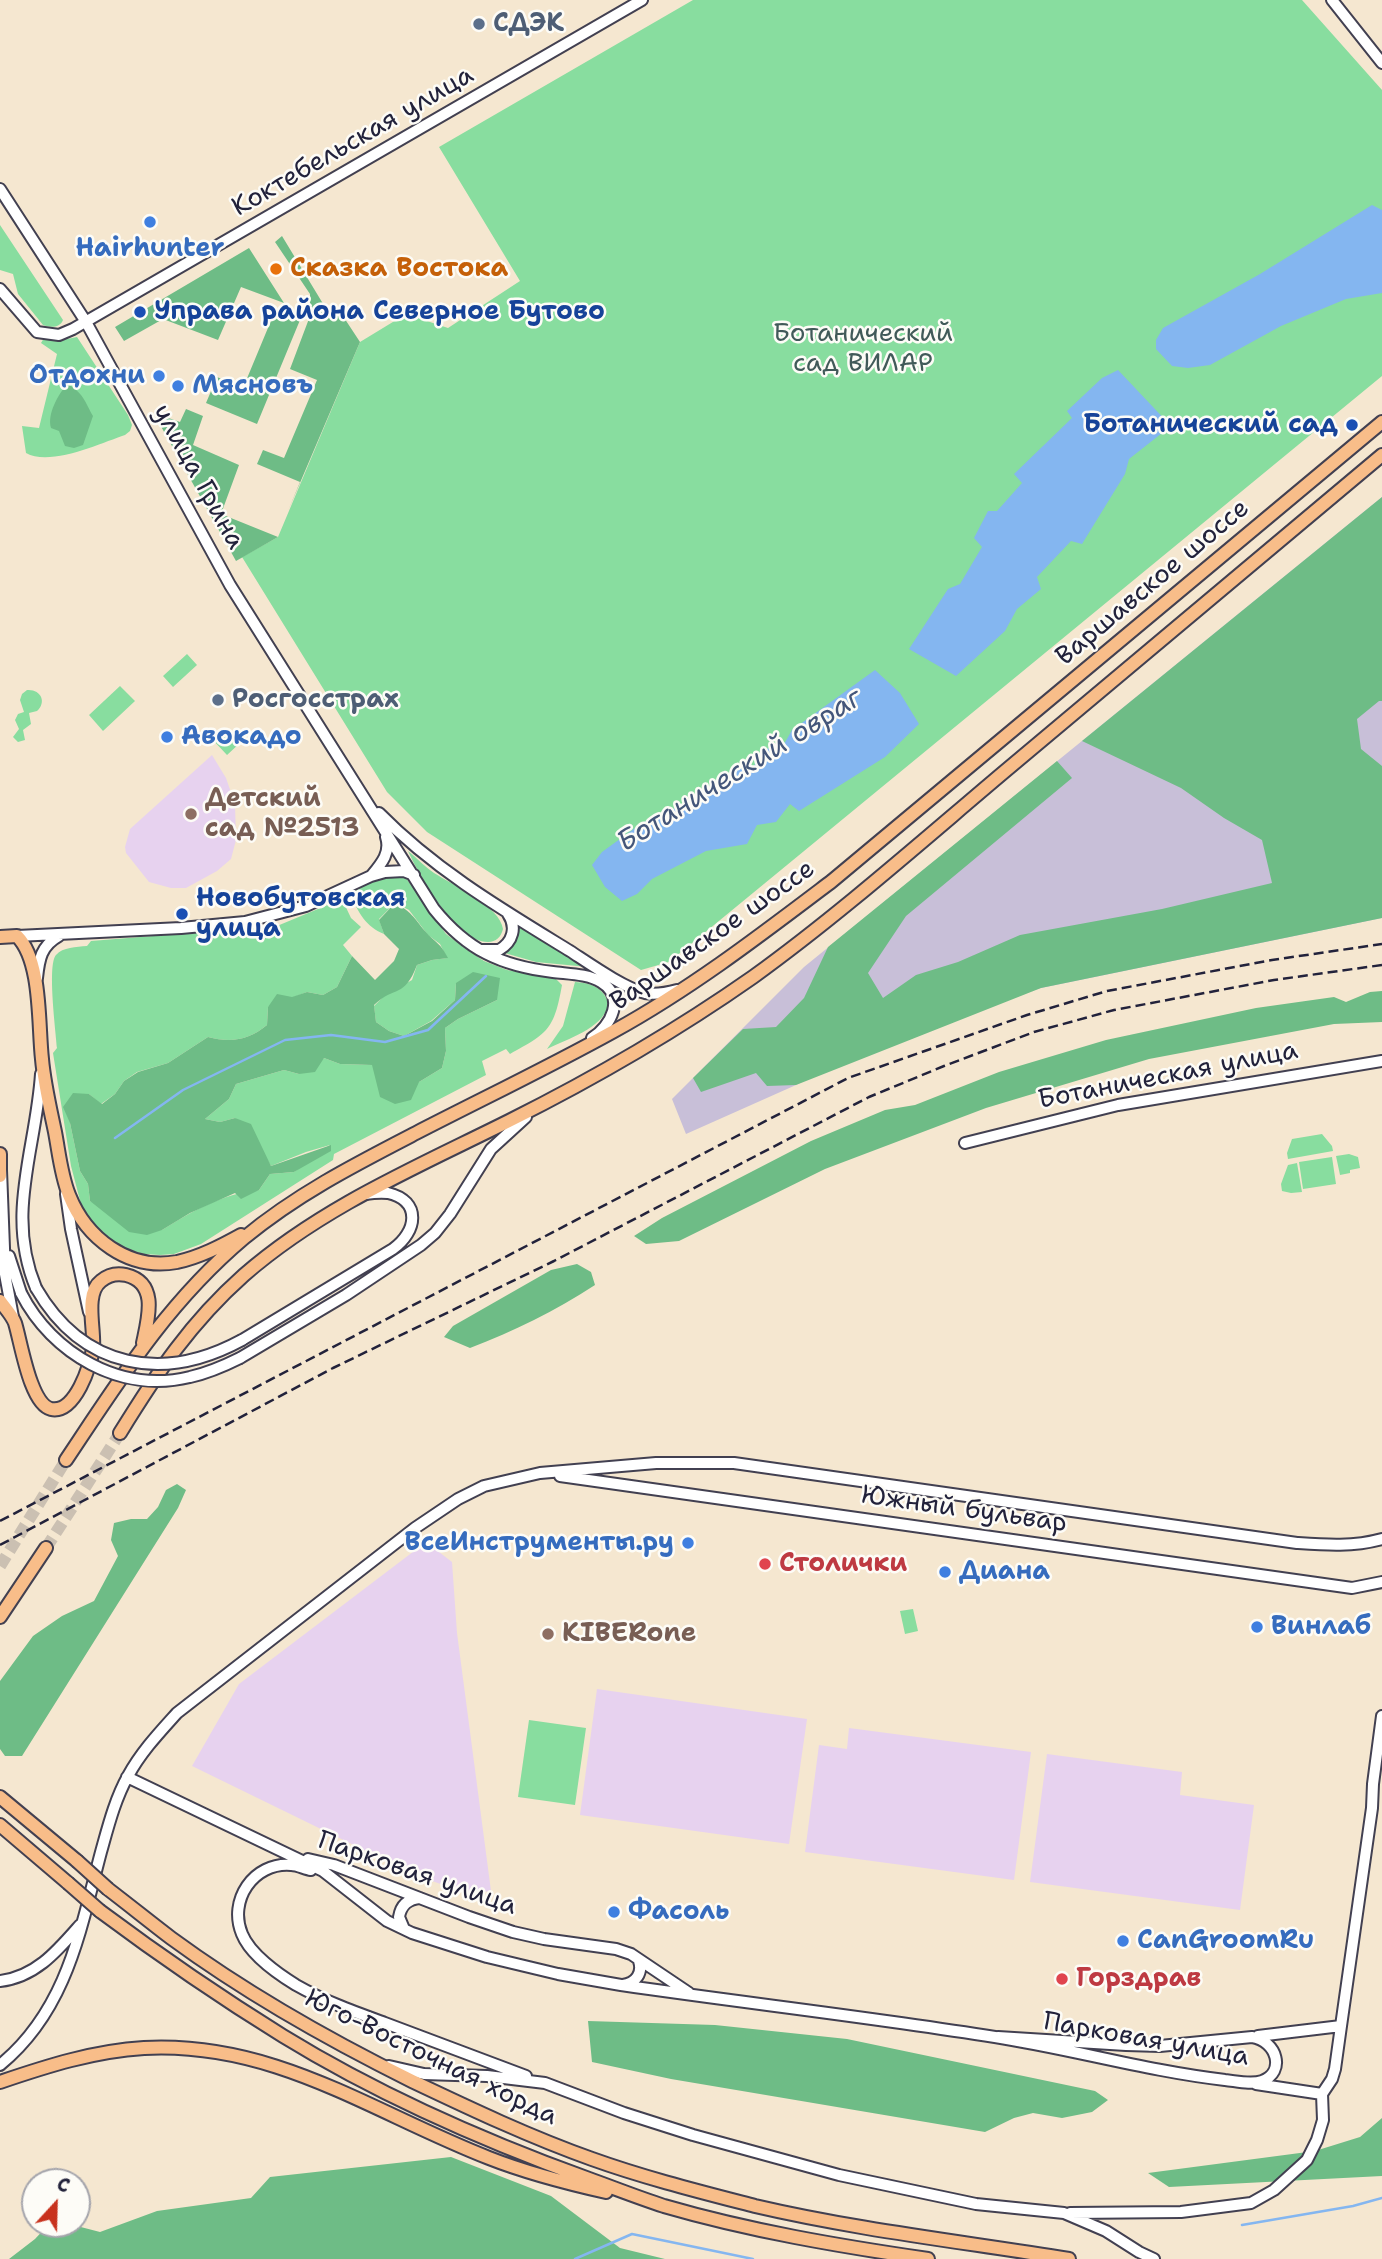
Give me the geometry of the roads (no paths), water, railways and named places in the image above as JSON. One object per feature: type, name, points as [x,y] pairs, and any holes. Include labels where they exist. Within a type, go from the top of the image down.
[{"type":"main road","name":"Варшавское шоссе","points":[[66,1460],[142,1347],[197,1283],[265,1222],[340,1172],[616,1030],[704,976],[768,931],[832,881],[1382,422]]},
{"type":"main road","name":"Варшавское шоссе","points":[[120,1433],[175,1348],[222,1296],[304,1228],[362,1194],[545,1102],[723,998],[812,933],[1382,455]]},
{"type":"main road","points":[[0,937],[17,936],[29,953],[36,985],[42,1059],[64,1180],[74,1208],[91,1232],[112,1249],[143,1261],[163,1263],[193,1257],[218,1247],[265,1222]]},
{"type":"main road","points":[[0,1154],[1,1173]]},
{"type":"main road","points":[[0,1301],[14,1320],[36,1395],[44,1406],[56,1409],[69,1403],[88,1368],[93,1344],[93,1293],[100,1281],[107,1277],[120,1274],[134,1278],[142,1283],[149,1296],[142,1347]]},
{"type":"main road","points":[[0,1616],[46,1548]]},
{"type":"main road","name":"Юго-Восточная хорда","points":[[0,1797],[108,1889],[171,1938],[222,1972],[296,2019],[365,2058],[487,2117],[593,2159],[756,2206],[841,2224],[1069,2259]]},
{"type":"main road","name":"Юго-Восточная хорда","points":[[0,1825],[100,1911],[158,1954],[284,2037],[339,2068],[495,2143],[662,2205],[753,2229],[836,2246],[928,2259]]},
{"type":"main road","points":[[0,2082],[72,2059],[144,2048],[213,2052],[254,2059],[333,2087],[489,2158],[551,2179],[662,2205]]},
{"type":"street","name":"Коктебельская улица","points":[[0,289],[37,332],[59,335],[86,322],[642,0]]},
{"type":"street","points":[[1332,0],[1382,63]]},
{"type":"street","name":"улица Грина","points":[[0,189],[86,322],[230,584],[356,788],[390,831],[400,854],[434,909],[445,923],[485,954],[515,966],[590,978],[607,986],[614,1006],[608,1025],[556,1062]]},
{"type":"street","name":"улица Грина","points":[[390,831],[505,911],[638,991],[664,993],[677,990],[704,976]]},
{"type":"street","points":[[371,876],[386,855],[390,831]]},
{"type":"street","points":[[385,872],[400,854]]},
{"type":"street","points":[[17,936],[181,928],[260,920],[306,906],[371,876],[404,871],[414,875]]},
{"type":"street","points":[[470,945],[487,952],[505,947],[511,937],[513,924],[505,911]]},
{"type":"street","points":[[36,985],[41,953],[46,945],[62,935]]},
{"type":"street","points":[[42,1059],[21,1219],[24,1255],[36,1288],[51,1312],[72,1333],[96,1349],[131,1361],[159,1364],[206,1357],[242,1340],[393,1249],[406,1238],[412,1228],[412,1217],[404,1202],[388,1194],[362,1194]]},
{"type":"street","name":"Ботаническая улица","points":[[965,1143],[1118,1105],[1382,1060]]},
{"type":"street","points":[[3,1226],[9,1259],[21,1293],[38,1321],[62,1345],[89,1363],[113,1374],[142,1380],[175,1380],[209,1373],[240,1358],[337,1301],[421,1245],[450,1214],[491,1149],[545,1102]]},
{"type":"street","points":[[1,1173],[5,1275],[14,1320]]},
{"type":"street","points":[[64,1180],[91,1322]]},
{"type":"street","name":"Южный бульвар","points":[[0,2065],[26,2041],[43,2020],[68,1970],[109,1823],[127,1777],[151,1741],[177,1713],[415,1528],[458,1499],[484,1486],[540,1474],[656,1463],[734,1464],[1297,1543],[1338,1546],[1366,1544],[1382,1539]]},
{"type":"street","name":"Южный бульвар","points":[[540,1474],[1352,1587],[1382,1582]]},
{"type":"street","points":[[328,1875],[292,1865],[277,1866],[262,1871],[248,1882],[241,1894],[238,1909],[243,1936],[252,1951],[295,1984],[329,2001],[624,2113],[839,2175],[976,2204],[1064,2213],[1181,2212],[1251,2203],[1274,2190],[1307,2160],[1323,2120],[1322,2094],[1335,2069],[1372,1808],[1382,1716]]},
{"type":"street","points":[[127,1777],[292,1855]]},
{"type":"street","name":"Парковая улица","points":[[292,1855],[328,1875],[387,1921],[404,1929],[487,1957],[558,1974],[998,2037],[1154,2069],[1248,2083],[1262,2081],[1270,2076],[1275,2066],[1275,2055],[1268,2043],[1252,2037],[1160,2046],[998,2037]]},
{"type":"street","name":"Парковая улица","points":[[292,1855],[334,1866],[513,1932],[616,1949],[631,1954],[691,1995]]},
{"type":"street","points":[[404,1929],[399,1917],[402,1907],[412,1899],[420,1898]]},
{"type":"street","points":[[0,1981],[31,1972],[48,1960],[82,1923]]},
{"type":"street","points":[[621,1985],[634,1981],[640,1971],[639,1961]]},
{"type":"street","points":[[1252,2037],[1341,2026]]},
{"type":"street","points":[[365,2058],[424,2074],[487,2076],[545,2083]]},
{"type":"street","points":[[1248,2083],[1322,2094]]},
{"type":"street","points":[[1064,2213],[1106,2231],[1154,2259]]},
{"type":"water","points":[[1372,205],[1382,210],[1382,293],[1346,299],[1281,326],[1210,365],[1188,368],[1172,366],[1156,349],[1156,340],[1163,328],[1260,274]]},
{"type":"water","points":[[1118,370],[1171,426],[1129,459],[1125,474],[1082,544],[1071,541],[1037,577],[1041,589],[1017,609],[1005,631],[956,676],[909,649],[948,589],[960,584],[982,547],[974,538],[988,511],[997,511],[1022,483],[1014,474],[1072,418],[1067,411],[1102,378]]},
{"type":"water","points":[[875,670],[900,693],[919,724],[885,757],[799,811],[790,804],[776,822],[757,825],[747,844],[706,851],[652,879],[637,894],[622,901],[605,887],[592,865],[602,852],[642,823],[711,792],[737,769],[753,767],[765,749],[783,746],[792,730]]},
{"type":"waterway","name":"Ботанический овраг","points":[[115,1138],[183,1090],[285,1040],[331,1035],[385,1042],[428,1030],[486,976]]},
{"type":"waterway","points":[[1242,2225],[1353,2206],[1382,2198]]},
{"type":"waterway","points":[[575,2259],[632,2234],[753,2259]]},
{"type":"tunnel","points":[[46,1548],[120,1433]]},
{"type":"tunnel","points":[[0,1566],[66,1460]]},
{"type":"railway","points":[[0,1521],[848,1078],[1027,1015],[1107,991],[1272,960],[1382,944]]},
{"type":"railway","points":[[0,1545],[333,1368],[554,1261],[869,1097],[1034,1032],[1114,1010],[1274,980],[1382,965]]},
{"type":"place","name":"СДЭК","points":[[479,24]]},
{"type":"place","name":"Hairhunter","points":[[150,222]]},
{"type":"place","name":"Сказка Востока","points":[[276,269]]},
{"type":"place","name":"Управа района Северное Бутово","points":[[140,312]]},
{"type":"place","name":"Отдохни","points":[[159,376]]},
{"type":"place","name":"Мясновъ","points":[[178,386]]},
{"type":"place","name":"Ботанический сад","points":[[1352,425]]},
{"type":"place","name":"Росгосстрах","points":[[218,700]]},
{"type":"place","name":"Авокадо","points":[[167,737]]},
{"type":"place","name":"Детский сад №2513","points":[[191,814]]},
{"type":"place","name":"Новобутовская улица","points":[[182,914]]},
{"type":"place","name":"ВсеИнструменты.ру","points":[[688,1543]]},
{"type":"place","name":"Столички","points":[[765,1564]]},
{"type":"place","name":"Диана","points":[[945,1572]]},
{"type":"place","name":"Винлаб","points":[[1257,1627]]},
{"type":"place","name":"KIBERone","points":[[548,1634]]},
{"type":"place","name":"Фасоль","points":[[614,1912]]},
{"type":"place","name":"CanGroomRu","points":[[1123,1941]]},
{"type":"place","name":"Горздрав","points":[[1062,1979]]},
{"type":"park label","name":"Ботанический сад ВИЛАР","points":[[863,349]]}]
